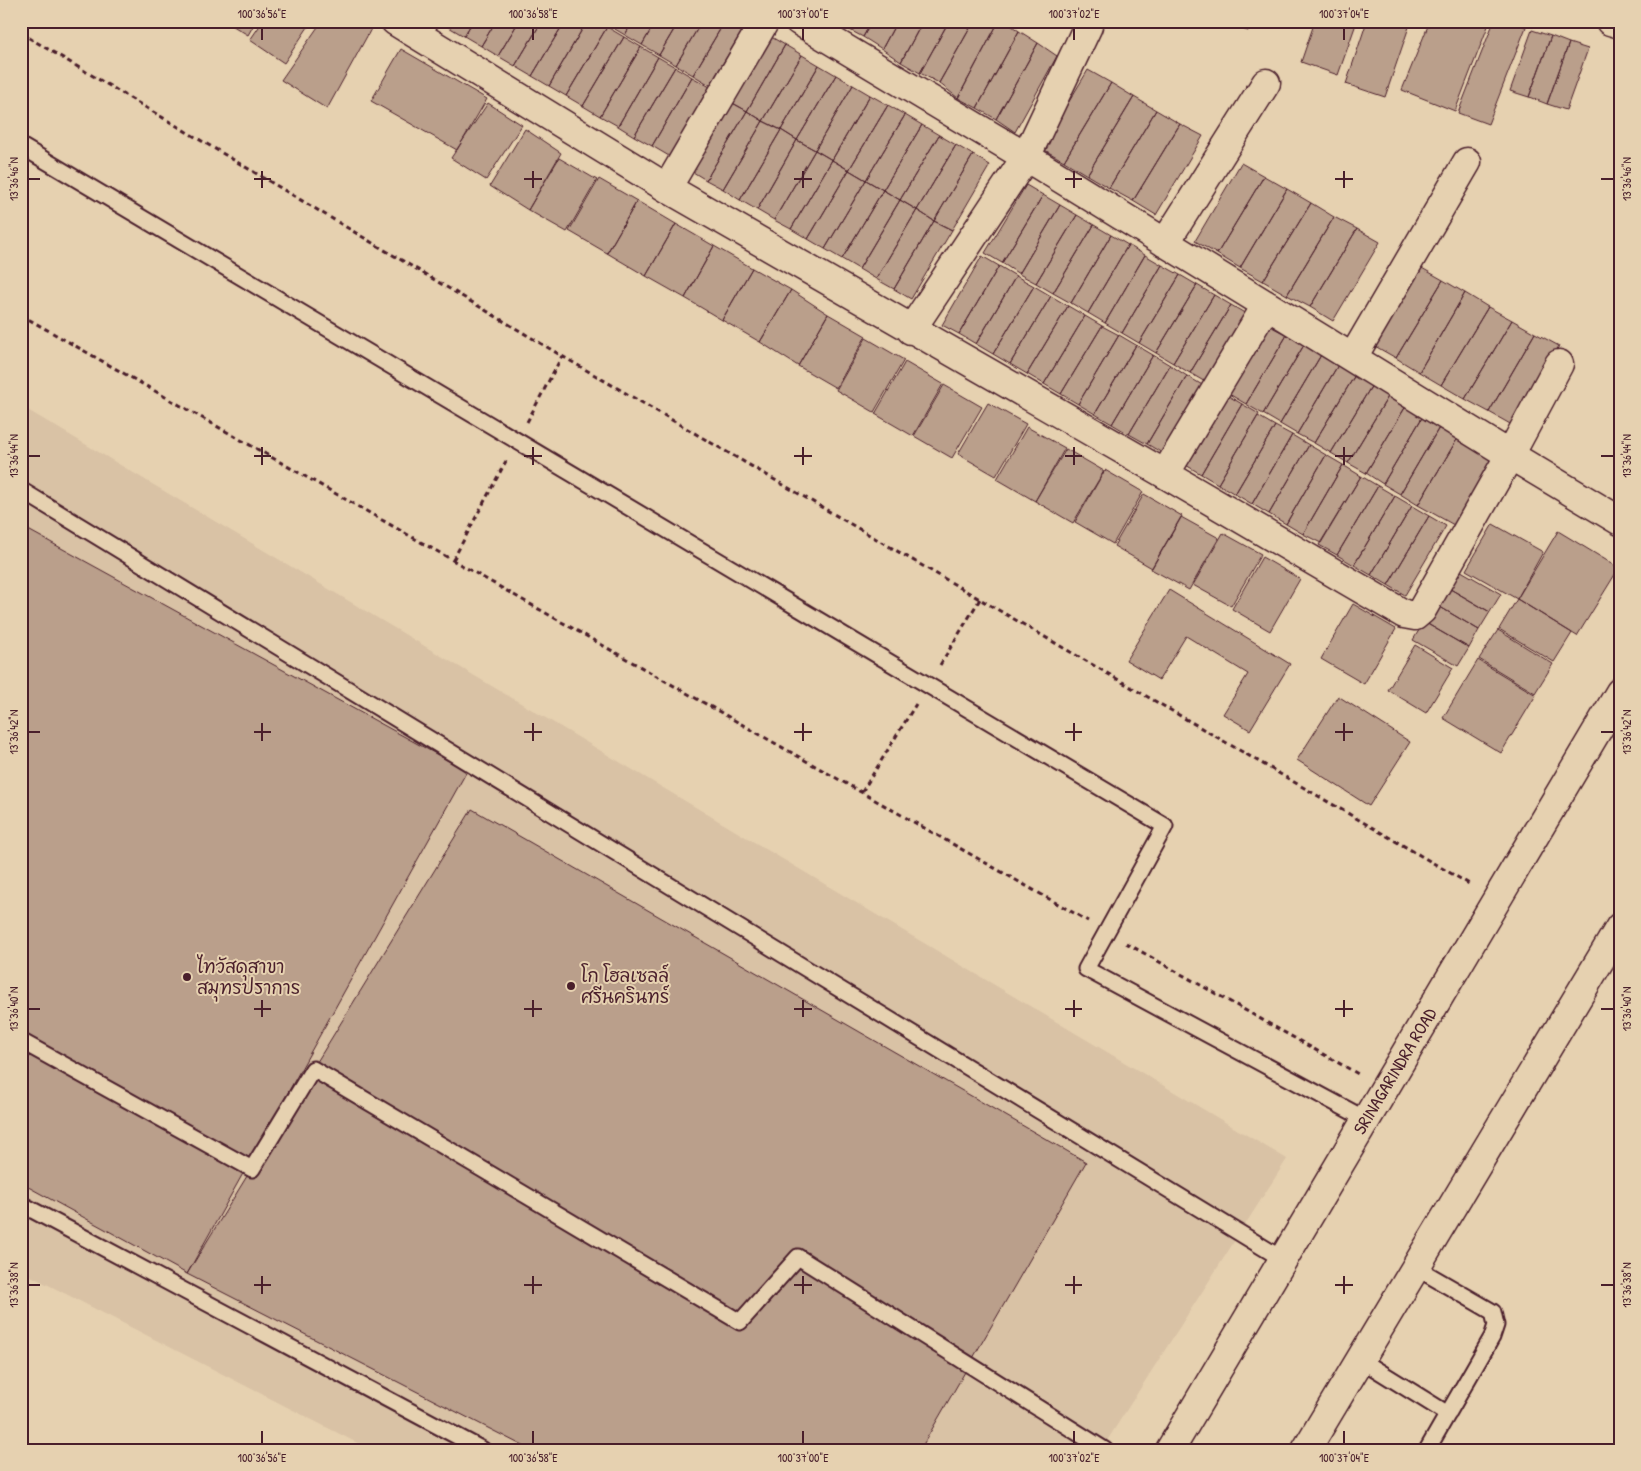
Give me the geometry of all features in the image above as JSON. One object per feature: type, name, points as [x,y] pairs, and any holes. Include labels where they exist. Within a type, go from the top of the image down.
[{"type":"street","points":[[667,188],[766,21]]},
{"type":"street","points":[[799,21],[1026,157],[1266,306],[1353,357],[1620,521]]},
{"type":"street","points":[[1610,21],[1620,24]]},
{"type":"street","points":[[412,26],[667,188],[911,330],[1165,474],[1404,614],[1415,616],[1422,610],[1559,364]]},
{"type":"street","points":[[911,330],[1026,157],[1088,26]]},
{"type":"street","points":[[1165,243],[1266,83]]},
{"type":"street","points":[[1353,357],[1467,162]]},
{"type":"street","points":[[1165,474],[1266,306]]},
{"type":"street","name":"SRINAGARINDRA ROAD","points":[[1170,1450],[1620,692]]},
{"type":"street","points":[[1306,1450],[1620,927]]},
{"type":"lane","points":[[21,146],[1165,826],[1086,969],[1367,1120]]},
{"type":"lane","points":[[21,490],[1284,1260]]},
{"type":"lane","points":[[21,1041],[252,1169],[313,1069],[740,1322],[798,1257],[1105,1450]]},
{"type":"lane","points":[[21,1204],[483,1450]]},
{"type":"lane","points":[[1415,1268],[1493,1312],[1496,1325],[1492,1337],[1427,1450]]},
{"type":"lane","points":[[1361,1360],[1448,1414]]},
{"type":"path","points":[[21,32],[562,356],[1497,900]]},
{"type":"path","points":[[21,315],[1093,924]]},
{"type":"path","points":[[1119,938],[1384,1089]]},
{"type":"shaded area","points":[[21,406],[1287,1159],[1101,1450],[371,1450],[21,1271]]},
{"type":"building","points":[[225,21],[256,21],[248,35]]},
{"type":"building","points":[[263,21],[312,21],[284,63],[250,40]]},
{"type":"building","points":[[322,21],[360,21],[371,29],[327,109],[281,80]]},
{"type":"building","points":[[450,21],[473,21],[464,36],[447,26]]},
{"type":"building","points":[[473,21],[496,21],[481,46],[464,36]]},
{"type":"building","points":[[496,21],[519,21],[498,56],[481,46]]},
{"type":"building","points":[[519,21],[542,21],[515,66],[498,56]]},
{"type":"building","points":[[542,21],[565,21],[532,76],[515,66]]},
{"type":"building","points":[[565,21],[587,21],[549,86],[532,76]]},
{"type":"building","points":[[587,21],[596,21],[607,27],[566,96],[549,86]]},
{"type":"building","points":[[610,21],[633,21],[625,35],[608,25]]},
{"type":"building","points":[[633,21],[656,21],[642,45],[625,35]]},
{"type":"building","points":[[656,21],[679,21],[659,55],[642,45]]},
{"type":"building","points":[[679,21],[702,21],[676,65],[659,55]]},
{"type":"building","points":[[702,21],[725,21],[693,75],[676,65]]},
{"type":"building","points":[[725,21],[748,21],[710,85],[693,75]]},
{"type":"building","points":[[832,21],[847,21],[844,27]]},
{"type":"building","points":[[847,21],[872,21],[863,37],[844,27]]},
{"type":"building","points":[[872,21],[897,21],[882,49],[863,37]]},
{"type":"building","points":[[897,21],[923,21],[901,62],[882,49]]},
{"type":"building","points":[[923,21],[949,21],[920,73],[901,62]]},
{"type":"building","points":[[949,21],[974,21],[939,83],[920,73]]},
{"type":"building","points":[[974,21],[999,21],[958,98],[939,83]]},
{"type":"building","points":[[999,21],[1005,21],[1019,31],[977,108],[958,98]]},
{"type":"building","points":[[1218,21],[1251,21],[1248,31]]},
{"type":"building","points":[[1315,21],[1357,21],[1338,75],[1301,62]]},
{"type":"building","points":[[1367,21],[1411,21],[1385,97],[1346,84]]},
{"type":"building","points":[[1430,21],[1490,21],[1455,111],[1402,90]]},
{"type":"building","points":[[1494,21],[1511,21],[1526,27],[1488,124],[1458,113]]},
{"type":"building","points":[[607,27],[624,37],[583,106],[566,96]]},
{"type":"building","points":[[1532,30],[1551,36],[1529,97],[1510,91]]},
{"type":"building","points":[[1019,31],[1038,43],[996,119],[977,108]]},
{"type":"building","points":[[768,35],[785,45],[747,111],[729,101]]},
{"type":"building","points":[[1551,36],[1569,43],[1547,104],[1529,97]]},
{"type":"building","points":[[624,37],[641,47],[600,116],[583,106]]},
{"type":"building","points":[[1038,43],[1057,56],[1015,132],[996,119]]},
{"type":"building","points":[[1569,43],[1588,49],[1566,110],[1547,104]]},
{"type":"building","points":[[785,45],[802,55],[763,121],[747,111]]},
{"type":"building","points":[[641,47],[658,57],[618,126],[600,116]]},
{"type":"building","points":[[401,49],[487,99],[457,150],[371,101]]},
{"type":"building","points":[[802,55],[819,65],[781,130],[763,121]]},
{"type":"building","points":[[658,57],[675,67],[634,136],[618,126]]},
{"type":"building","points":[[819,65],[836,75],[797,140],[781,130]]},
{"type":"building","points":[[675,67],[692,77],[652,146],[634,136]]},
{"type":"building","points":[[1088,70],[1111,83],[1064,161],[1041,148]]},
{"type":"building","points":[[836,75],[853,85],[815,150],[797,140]]},
{"type":"building","points":[[692,77],[710,87],[669,156],[652,146]]},
{"type":"building","points":[[1111,83],[1134,97],[1087,175],[1064,161]]},
{"type":"building","points":[[853,85],[870,95],[832,160],[815,150]]},
{"type":"building","points":[[870,95],[888,105],[849,170],[832,160]]},
{"type":"building","points":[[1134,97],[1156,110],[1109,188],[1087,175]]},
{"type":"building","points":[[729,101],[747,111],[706,180],[688,169]]},
{"type":"building","points":[[488,103],[522,125],[486,180],[451,158]]},
{"type":"building","points":[[888,105],[905,115],[866,180],[849,170]]},
{"type":"building","points":[[1156,110],[1180,124],[1133,201],[1109,188]]},
{"type":"building","points":[[747,111],[763,121],[723,189],[706,180]]},
{"type":"building","points":[[905,115],[922,125],[883,190],[866,180]]},
{"type":"building","points":[[763,121],[781,130],[740,200],[723,189]]},
{"type":"building","points":[[1180,124],[1203,136],[1156,215],[1133,201]]},
{"type":"building","points":[[922,125],[939,135],[900,200],[883,190]]},
{"type":"building","points":[[525,129],[561,153],[528,210],[490,186]]},
{"type":"building","points":[[781,130],[797,140],[757,210],[740,200]]},
{"type":"building","points":[[939,135],[956,145],[917,210],[900,200]]},
{"type":"building","points":[[797,140],[815,150],[774,220],[757,210]]},
{"type":"building","points":[[956,145],[973,155],[934,221],[917,210]]},
{"type":"building","points":[[815,150],[832,160],[791,229],[774,220]]},
{"type":"building","points":[[973,155],[990,165],[952,230],[934,221]]},
{"type":"building","points":[[559,158],[597,180],[567,232],[528,210]]},
{"type":"building","points":[[832,160],[849,170],[808,239],[791,229]]},
{"type":"building","points":[[1241,163],[1264,176],[1217,254],[1195,241]]},
{"type":"building","points":[[849,170],[866,180],[825,249],[808,239]]},
{"type":"building","points":[[1264,176],[1287,189],[1240,268],[1217,254]]},
{"type":"building","points":[[599,179],[637,201],[607,253],[569,231]]},
{"type":"building","points":[[866,180],[883,190],[842,259],[825,249]]},
{"type":"building","points":[[1026,185],[1043,195],[1002,263],[985,253]]},
{"type":"building","points":[[1287,189],[1311,203],[1263,281],[1240,268]]},
{"type":"building","points":[[883,190],[900,200],[859,269],[842,259]]},
{"type":"building","points":[[1043,195],[1060,205],[1019,274],[1002,263]]},
{"type":"building","points":[[900,200],[917,210],[876,279],[859,269]]},
{"type":"building","points":[[637,201],[676,224],[646,276],[607,253]]},
{"type":"building","points":[[1311,203],[1334,217],[1287,295],[1263,281]]},
{"type":"building","points":[[1060,205],[1077,215],[1036,283],[1019,274]]},
{"type":"building","points":[[917,210],[934,221],[894,289],[876,279]]},
{"type":"building","points":[[1077,215],[1094,225],[1053,293],[1036,283]]},
{"type":"building","points":[[1334,217],[1357,229],[1310,307],[1287,295]]},
{"type":"building","points":[[934,221],[952,230],[911,299],[894,289]]},
{"type":"building","points":[[676,224],[714,246],[685,298],[646,276]]},
{"type":"building","points":[[1094,225],[1111,235],[1071,303],[1053,293]]},
{"type":"building","points":[[1357,229],[1380,242],[1333,321],[1310,307]]},
{"type":"building","points":[[1111,235],[1128,245],[1088,313],[1071,303]]},
{"type":"building","points":[[1128,245],[1145,255],[1105,323],[1088,313]]},
{"type":"building","points":[[714,246],[752,268],[722,320],[685,298]]},
{"type":"building","points":[[1145,255],[1162,265],[1122,333],[1105,323]]},
{"type":"building","points":[[982,256],[999,266],[959,334],[942,325]]},
{"type":"building","points":[[1162,265],[1180,275],[1139,343],[1122,333]]},
{"type":"building","points":[[999,266],[1016,276],[976,344],[959,334]]},
{"type":"building","points":[[1420,267],[1443,280],[1396,358],[1373,345]]},
{"type":"building","points":[[752,268],[791,290],[760,342],[722,320]]},
{"type":"building","points":[[1180,275],[1197,285],[1156,353],[1139,343]]},
{"type":"building","points":[[1016,276],[1034,286],[993,354],[976,344]]},
{"type":"building","points":[[1443,280],[1465,293],[1419,372],[1396,358]]},
{"type":"building","points":[[1197,285],[1214,295],[1173,363],[1156,353]]},
{"type":"building","points":[[1034,286],[1051,296],[1010,364],[993,354]]},
{"type":"building","points":[[791,290],[828,314],[798,366],[760,342]]},
{"type":"building","points":[[1465,293],[1488,307],[1441,385],[1419,372]]},
{"type":"building","points":[[1214,295],[1231,305],[1190,373],[1173,363]]},
{"type":"building","points":[[1051,296],[1068,306],[1027,374],[1010,364]]},
{"type":"building","points":[[1231,305],[1248,315],[1207,383],[1190,373]]},
{"type":"building","points":[[1068,306],[1085,316],[1044,384],[1027,374]]},
{"type":"building","points":[[1488,307],[1512,320],[1465,399],[1441,385]]},
{"type":"building","points":[[828,314],[866,336],[836,388],[798,366]]},
{"type":"building","points":[[1085,316],[1102,326],[1061,394],[1044,384]]},
{"type":"building","points":[[1512,320],[1535,333],[1489,412],[1465,399]]},
{"type":"building","points":[[1102,326],[1119,335],[1078,404],[1061,394]]},
{"type":"building","points":[[1270,326],[1287,335],[1246,404],[1229,394]]},
{"type":"building","points":[[1535,333],[1559,346],[1512,425],[1489,412]]},
{"type":"building","points":[[1119,335],[1136,345],[1095,414],[1078,404]]},
{"type":"building","points":[[1287,335],[1304,345],[1263,414],[1246,404]]},
{"type":"building","points":[[866,338],[904,360],[874,412],[836,390]]},
{"type":"building","points":[[1136,345],[1153,355],[1112,424],[1095,414]]},
{"type":"building","points":[[1304,345],[1321,355],[1280,424],[1263,414]]},
{"type":"building","points":[[1153,355],[1170,365],[1129,434],[1112,424]]},
{"type":"building","points":[[1321,355],[1338,365],[1297,434],[1280,424]]},
{"type":"building","points":[[905,362],[943,384],[913,436],[875,414]]},
{"type":"building","points":[[1170,365],[1187,376],[1147,444],[1129,434]]},
{"type":"building","points":[[1338,365],[1355,375],[1314,443],[1297,434]]},
{"type":"building","points":[[1355,375],[1372,385],[1331,453],[1314,443]]},
{"type":"building","points":[[1187,376],[1204,386],[1164,454],[1147,444]]},
{"type":"building","points":[[944,385],[982,407],[952,458],[914,436]]},
{"type":"building","points":[[1372,385],[1389,395],[1348,463],[1331,453]]},
{"type":"building","points":[[1225,394],[1242,404],[1201,474],[1184,464]]},
{"type":"building","points":[[1389,395],[1406,406],[1366,473],[1348,463]]},
{"type":"building","points":[[988,403],[1026,424],[996,476],[958,454]]},
{"type":"building","points":[[1242,404],[1259,414],[1218,484],[1201,474]]},
{"type":"building","points":[[1406,406],[1423,416],[1383,484],[1366,473]]},
{"type":"building","points":[[1258,416],[1275,426],[1235,494],[1218,484]]},
{"type":"building","points":[[1423,416],[1440,426],[1400,494],[1383,484]]},
{"type":"building","points":[[1275,426],[1292,435],[1252,504],[1235,494]]},
{"type":"building","points":[[1440,426],[1459,436],[1418,505],[1400,494]]},
{"type":"building","points":[[1027,427],[1065,448],[1035,501],[997,479]]},
{"type":"building","points":[[1292,435],[1309,445],[1269,514],[1252,504]]},
{"type":"building","points":[[1459,436],[1494,457],[1454,525],[1418,505]]},
{"type":"building","points":[[1309,445],[1326,455],[1286,524],[1269,514]]},
{"type":"building","points":[[1066,449],[1104,471],[1073,523],[1035,501]]},
{"type":"building","points":[[1326,455],[1343,465],[1303,534],[1286,524]]},
{"type":"building","points":[[1343,465],[1361,476],[1321,543],[1303,534]]},
{"type":"building","points":[[1105,470],[1143,492],[1113,544],[1075,522]]},
{"type":"building","points":[[1361,476],[1378,486],[1337,555],[1319,545]]},
{"type":"building","points":[[1378,486],[1395,496],[1354,565],[1337,555]]},
{"type":"building","points":[[1144,494],[1182,516],[1152,568],[1114,546]]},
{"type":"building","points":[[1395,496],[1412,506],[1371,575],[1354,565]]},
{"type":"building","points":[[1412,506],[1429,516],[1388,585],[1371,575]]},
{"type":"building","points":[[1429,516],[1446,526],[1405,595],[1388,585]]},
{"type":"building","points":[[1181,517],[1219,538],[1189,590],[1151,569]]},
{"type":"building","points":[[1493,524],[1543,552],[1517,599],[1466,570]]},
{"type":"building","name":"ไทวัสดุสาขา สมุทรปราการ","points":[[21,526],[467,771],[187,1274],[21,1183]]},
{"type":"building","points":[[1558,531],[1619,568],[1577,636],[1517,599]]},
{"type":"building","points":[[1223,533],[1261,554],[1231,606],[1193,585]]},
{"type":"building","points":[[1262,557],[1300,579],[1270,631],[1232,609]]},
{"type":"building","points":[[1456,568],[1501,594],[1490,612],[1445,586]]},
{"type":"building","points":[[1445,586],[1490,612],[1479,630],[1435,604]]},
{"type":"building","points":[[1169,590],[1290,664],[1250,730],[1223,714],[1248,674],[1186,636],[1159,680],[1126,660]]},
{"type":"building","points":[[1517,599],[1572,633],[1554,662],[1499,629]]},
{"type":"building","points":[[1353,604],[1396,629],[1364,684],[1321,659]]},
{"type":"building","points":[[1435,604],[1479,630],[1469,648],[1424,622]]},
{"type":"building","points":[[1424,622],[1469,648],[1458,666],[1413,640]]},
{"type":"building","points":[[1498,630],[1553,664],[1535,693],[1479,659]]},
{"type":"building","points":[[1415,645],[1453,668],[1426,713],[1388,690]]},
{"type":"building","points":[[1478,660],[1536,695],[1501,753],[1443,718]]},
{"type":"building","points":[[1338,696],[1410,742],[1369,806],[1297,760]]},
{"type":"building","name":"โก โฮลเซลล์ ศรีนครินทร์","points":[[472,809],[1086,1162],[920,1450],[531,1450],[187,1274]]},
{"type":"place","name":"ไทวัสดุสาขา สมุทรปราการ","points":[[187,977]]},
{"type":"place","name":"โก โฮลเซลล์ ศรีนครินทร์","points":[[571,986]]}]
